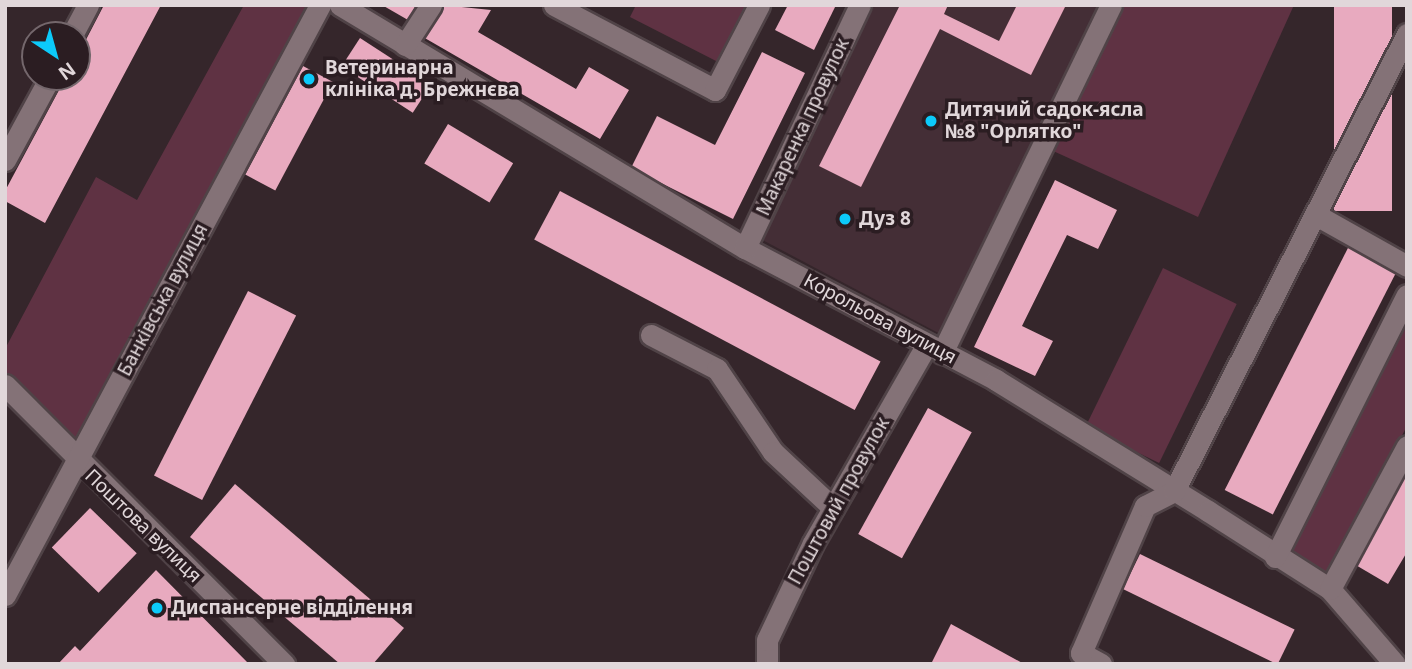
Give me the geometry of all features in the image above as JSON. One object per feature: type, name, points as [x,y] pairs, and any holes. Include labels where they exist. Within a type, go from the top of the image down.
[{"type":"street","points":[[79,21],[88,5]]},
{"type":"street","name":"Банківська вулиця","points":[[5,595],[320,5]]},
{"type":"street","name":"Корольова вулиця","points":[[340,5],[745,248],[934,348],[1174,491],[1275,557],[1330,589],[1395,664]]},
{"type":"street","points":[[405,45],[431,5]]},
{"type":"street","points":[[554,5],[715,90],[759,5]]},
{"type":"street","name":"Макаренка провулок","points":[[745,248],[860,5]]},
{"type":"street","points":[[934,348],[1111,5]]},
{"type":"street","points":[[1101,664],[1081,653],[1145,506],[1174,491],[1318,216],[1407,34]]},
{"type":"street","points":[[5,160],[42,91]]},
{"type":"street","points":[[1318,216],[1407,265]]},
{"type":"street","points":[[1275,557],[1407,295]]},
{"type":"street","points":[[652,335],[717,369],[773,452],[833,508]]},
{"type":"street","name":"Поштовий провулок","points":[[767,664],[767,640],[833,508],[934,348]]},
{"type":"street","name":"Поштова вулиця","points":[[5,385],[76,462],[284,664]]},
{"type":"street","points":[[1330,589],[1407,446]]},
{"type":"shaded area","points":[[244,5],[312,5],[74,445],[5,373],[5,349],[96,177],[137,200]]},
{"type":"shaded area","points":[[636,5],[748,5],[718,62],[630,17]]},
{"type":"shaded area","name":"Дитячий садок-ясла №8 \"Орлятко\"","points":[[867,5],[1106,5],[946,337],[755,236]]},
{"type":"shaded area","points":[[1120,5],[1294,5],[1198,217],[1051,150]]},
{"type":"shaded area","points":[[1163,268],[1237,304],[1159,463],[1085,427]]},
{"type":"shaded area","points":[[1407,325],[1407,426],[1327,578],[1285,556]]},
{"type":"building","points":[[104,5],[161,5],[45,223],[5,201],[5,191],[59,91],[91,91],[91,30]]},
{"type":"building","points":[[382,5],[416,5],[408,20]]},
{"type":"building","points":[[442,5],[491,10],[478,32],[576,89],[589,67],[629,90],[600,139],[423,37]]},
{"type":"building","points":[[788,5],[836,5],[814,50],[775,30]]},
{"type":"building","points":[[900,5],[948,5],[944,14],[999,41],[1017,5],[1066,5],[1031,75],[940,29],[861,187],[819,166]]},
{"type":"building","points":[[1334,5],[1392,5],[1392,211],[1334,211]]},
{"type":"building","points":[[360,38],[431,84],[413,113],[341,67]]},
{"type":"building","points":[[762,52],[805,73],[733,219],[631,168],[657,116],[715,145]]},
{"type":"building","points":[[303,66],[333,82],[275,191],[245,175]]},
{"type":"building","points":[[448,124],[513,163],[489,203],[424,163]]},
{"type":"building","points":[[1055,180],[1117,210],[1098,249],[1067,235],[1022,326],[1053,341],[1035,376],[974,347]]},
{"type":"building","points":[[560,191],[881,361],[855,410],[534,240]]},
{"type":"building","points":[[1350,244],[1398,269],[1273,514],[1225,490]]},
{"type":"building","points":[[248,291],[296,316],[202,500],[154,475]]},
{"type":"building","points":[[928,408],[972,432],[902,558],[858,534]]},
{"type":"building","points":[[1407,472],[1407,552],[1388,584],[1354,564]]},
{"type":"building","points":[[235,484],[404,628],[373,664],[340,664],[190,537]]},
{"type":"building","points":[[90,508],[137,553],[99,593],[52,548]]},
{"type":"building","points":[[1140,554],[1295,629],[1277,664],[1123,589]]},
{"type":"building","name":"Диспансерне відділення","points":[[156,570],[249,664],[58,664],[75,646],[80,651]]},
{"type":"building","points":[[951,624],[1024,664],[931,664]]},
{"type":"place","name":"Ветеринарна клініка д. Брежнєва","points":[[309,79]]},
{"type":"place","name":"Дитячий садок-ясла №8 \"Орлятко\"","points":[[931,121]]},
{"type":"place","name":"Дуз 8","points":[[845,219]]},
{"type":"place","name":"Диспансерне відділення","points":[[157,608]]}]
